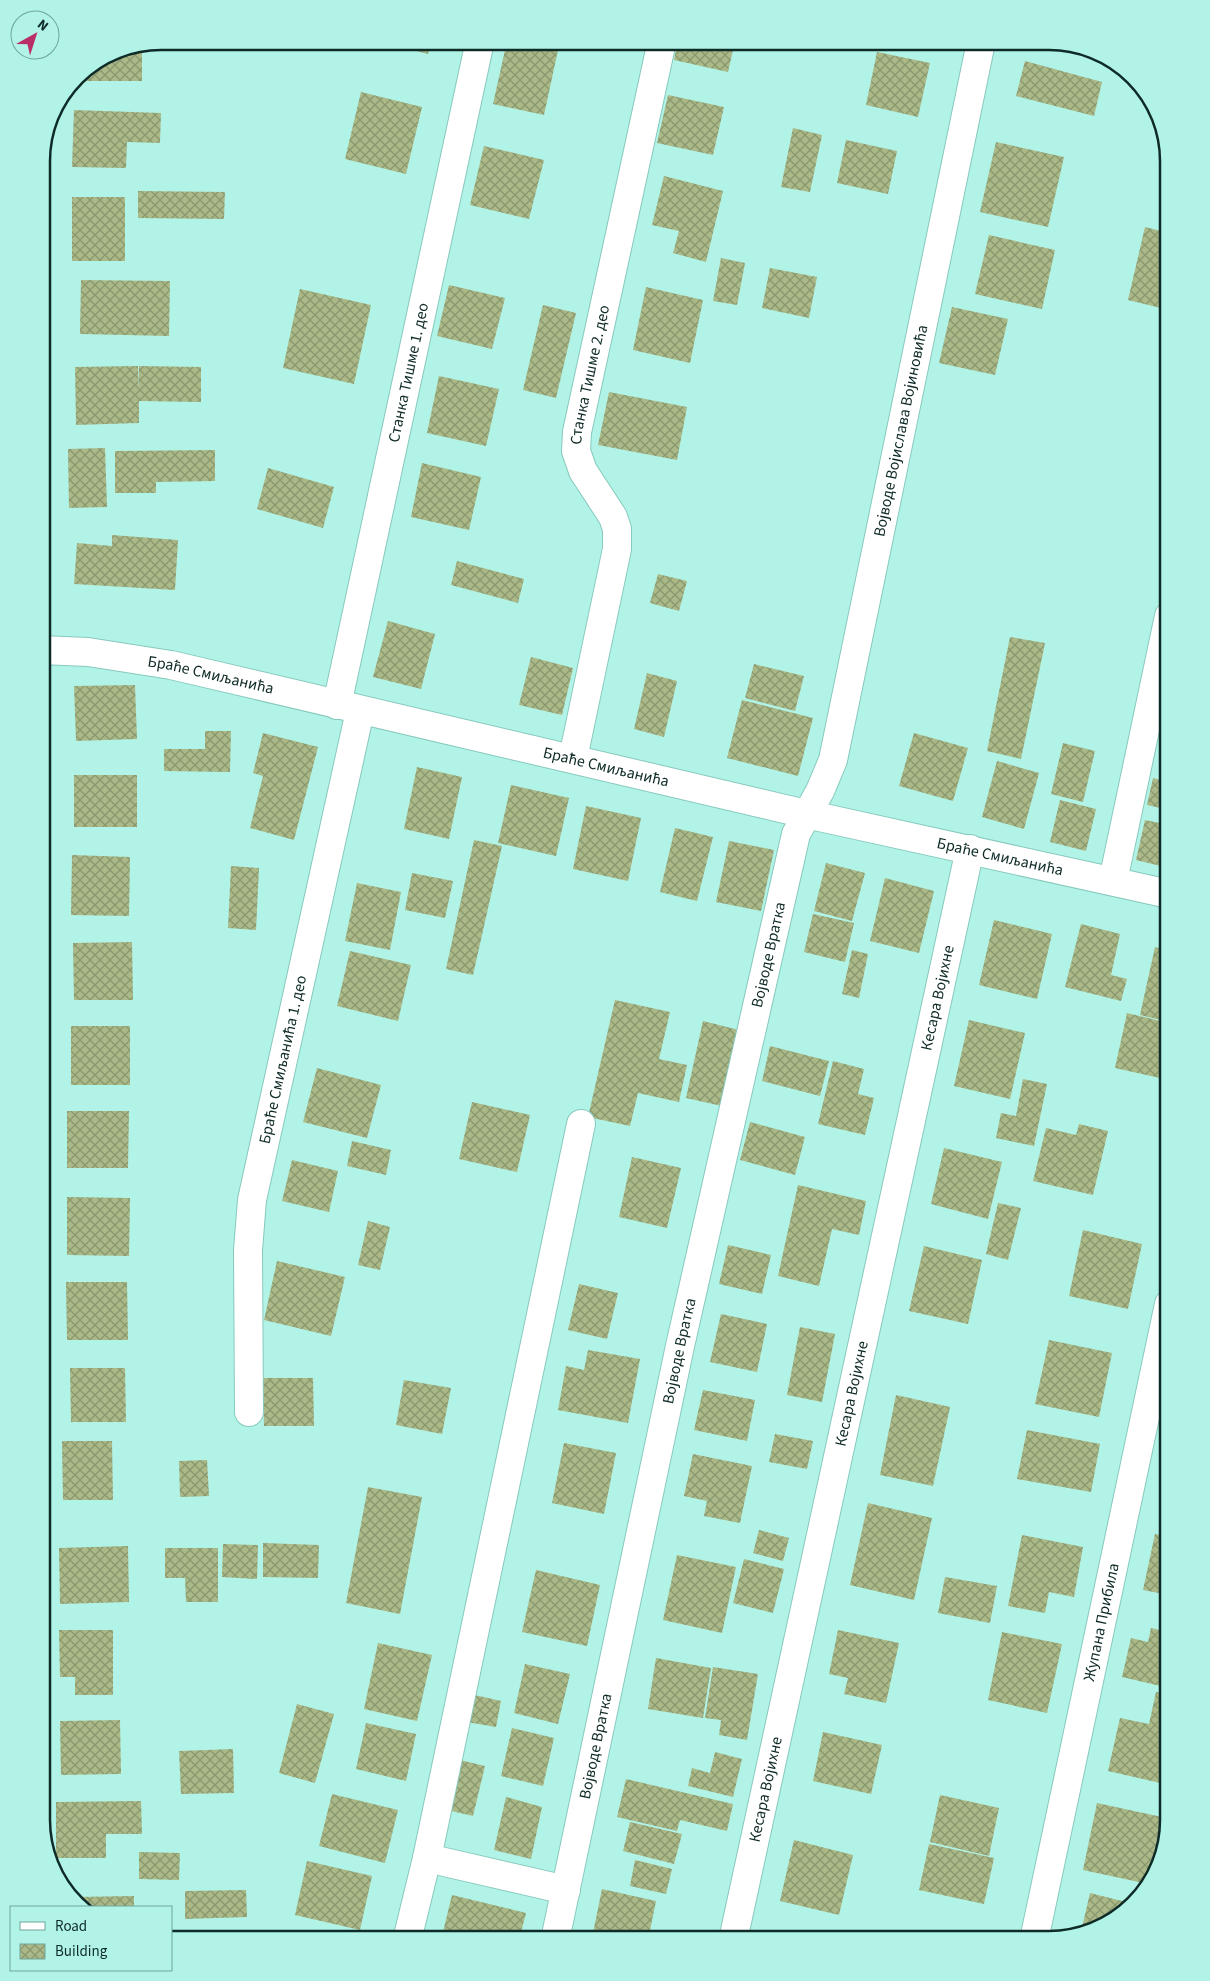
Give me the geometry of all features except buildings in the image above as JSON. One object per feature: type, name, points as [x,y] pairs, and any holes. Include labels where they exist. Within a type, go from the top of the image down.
[{"type":"street","name":"Станка Тишме 1. део","points":[[348,708],[478,50]]},
{"type":"street","name":"Станка Тишме 2. део","points":[[573,758],[618,549],[617,529],[613,517],[583,471],[576,451],[577,432],[660,50]]},
{"type":"street","name":"Војводе Војислава Војиновића","points":[[806,814],[820,791],[833,760],[979,50]]},
{"type":"street","name":"Браће Смиљанића","points":[[50,650],[88,652],[171,665],[806,814],[1160,892]]},
{"type":"street","points":[[1113,881],[1160,659]]},
{"type":"street","name":"Браће Смиљанића 1. део","points":[[249,1412],[248,1250],[252,1200],[348,708]]},
{"type":"street","name":"Војводе Вратка","points":[[557,1931],[682,1337],[796,834],[806,814]]},
{"type":"street","name":"Кесара Војихне","points":[[735,1931],[970,849]]},
{"type":"street","points":[[409,1931],[427,1858],[581,1124]]},
{"type":"street","name":"Жупана Прибила","points":[[1036,1931],[1160,1346]]},
{"type":"street","points":[[427,1858],[566,1890]]}]
